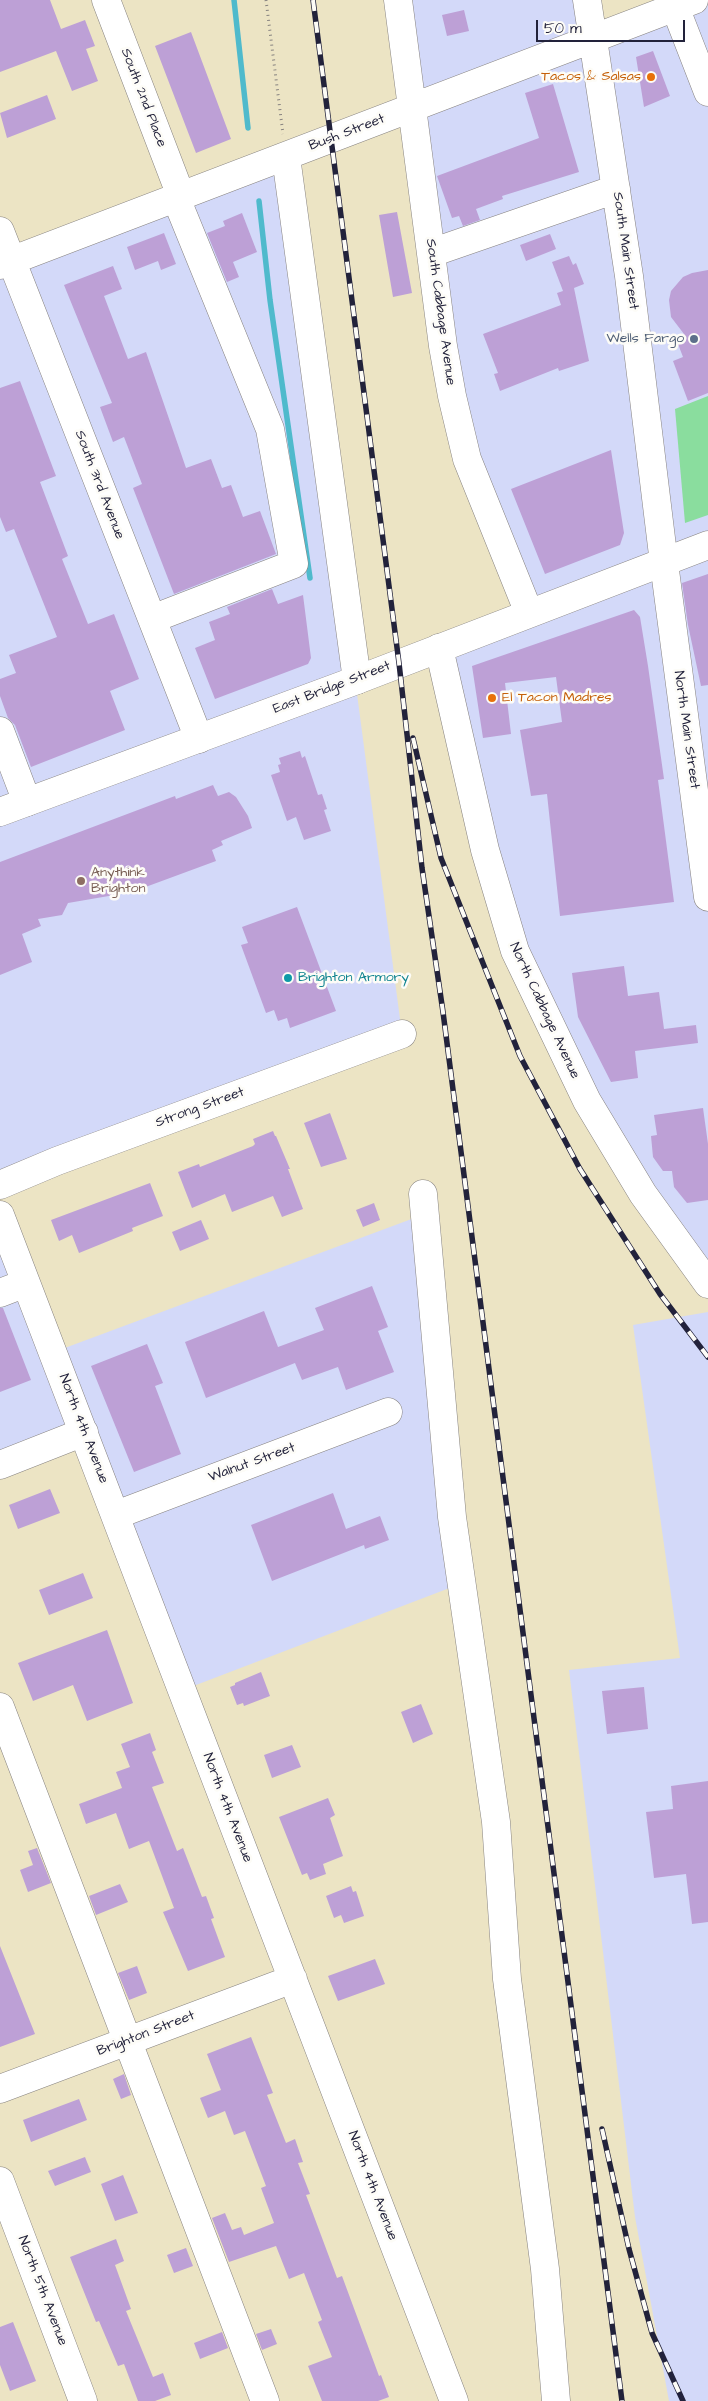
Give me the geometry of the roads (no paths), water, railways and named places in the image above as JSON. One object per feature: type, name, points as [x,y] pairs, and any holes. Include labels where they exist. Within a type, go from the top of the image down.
[{"type":"street","name":"South 2nd Place","points":[[106,0],[178,197],[270,429],[294,564],[152,619]]},
{"type":"street","name":"South Cabbage Avenue","points":[[398,0],[443,346],[466,460],[529,613]]},
{"type":"street","name":"South Main Street","points":[[587,0],[630,285],[664,563]]},
{"type":"street","name":"Bush Street","points":[[6,262],[684,4]]},
{"type":"street","points":[[684,4],[708,92]]},
{"type":"street","points":[[286,156],[357,680]]},
{"type":"street","points":[[431,253],[616,189]]},
{"type":"street","name":"South 3rd Avenue","points":[[0,231],[6,262],[199,739]]},
{"type":"street","name":"East Bridge Street","points":[[0,812],[357,680],[708,545]]},
{"type":"street","name":"North Main Street","points":[[664,563],[708,897]]},
{"type":"street","name":"North Cabbage Avenue","points":[[439,648],[485,850],[515,951],[587,1101],[642,1194],[708,1284]]},
{"type":"street","points":[[0,731],[27,802]]},
{"type":"street","name":"Strong Street","points":[[0,1185],[120,1138],[402,1034]]},
{"type":"street","points":[[423,1194],[452,1517],[496,1822],[507,1979],[545,2269],[556,2401]]},
{"type":"street","name":"North 4th Avenue","points":[[0,1215],[454,2401]]},
{"type":"street","points":[[0,1293],[26,1283]]},
{"type":"street","name":"Walnut Street","points":[[116,1515],[388,1412]]},
{"type":"street","points":[[0,1465],[84,1432]]},
{"type":"street","points":[[0,1707],[265,2401]]},
{"type":"street","name":"Brighton Street","points":[[0,2089],[293,1979]]},
{"type":"street","name":"North 5th Avenue","points":[[0,2180],[83,2401]]},
{"type":"waterway","points":[[234,0],[248,128]]},
{"type":"waterway","points":[[259,201],[270,300],[310,578]]},
{"type":"railway","points":[[313,0],[399,663],[422,868],[443,1012],[622,2401]]},
{"type":"railway","points":[[413,738],[441,858],[520,1056],[580,1169],[660,1294],[708,1357]]},
{"type":"railway","points":[[602,2129],[629,2249],[652,2333],[683,2401]]},
{"type":"place","name":"Tacos & Salsas","points":[[651,77]]},
{"type":"place","name":"Wells Fargo","points":[[694,339]]},
{"type":"place","name":"El Tacon Madres","points":[[492,698]]},
{"type":"place","name":"Anythink Brighton","points":[[81,881]]},
{"type":"place","name":"Brighton Armory","points":[[288,978]]}]
